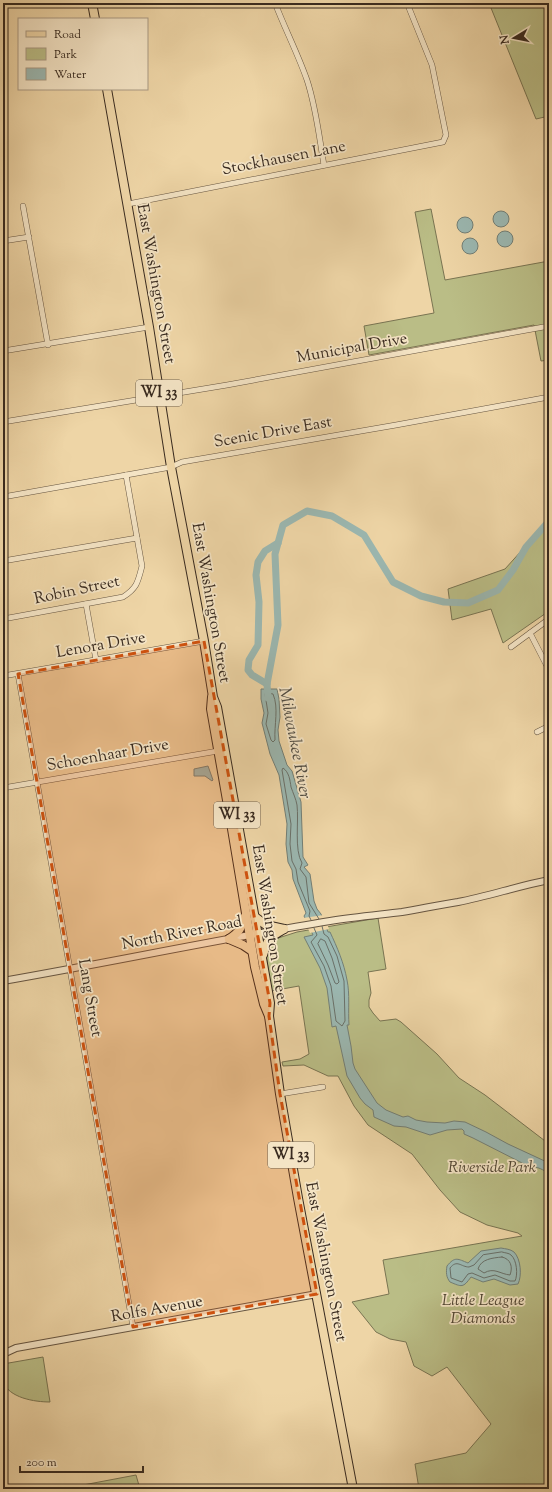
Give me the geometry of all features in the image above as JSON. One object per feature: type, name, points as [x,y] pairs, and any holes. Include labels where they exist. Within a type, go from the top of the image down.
[{"type":"main road","points":[[92,3],[95,18]]},
{"type":"main road","name":"East Washington Street","points":[[107,90],[149,327],[171,467],[258,933],[270,1003],[269,1016],[280,1094],[298,1198],[353,1489]]},
{"type":"main road","name":"East Washington Street","points":[[213,697],[211,709],[249,935],[264,1003],[269,1016]]},
{"type":"main road","points":[[229,939],[238,933],[246,914]]},
{"type":"main road","points":[[255,917],[266,925],[284,929]]},
{"type":"main road","points":[[262,957],[266,943],[269,939],[284,929]]},
{"type":"main road","points":[[229,939],[243,944],[252,951]]},
{"type":"street","points":[[275,3],[299,57],[308,82],[324,165]]},
{"type":"street","name":"Stockhausen Lane","points":[[128,204],[439,143],[445,139],[446,135],[432,65],[407,3]]},
{"type":"street","points":[[23,206],[48,345]]},
{"type":"street","points":[[3,241],[28,237]]},
{"type":"street","name":"Municipal Drive","points":[[3,422],[160,396],[549,326]]},
{"type":"street","points":[[3,351],[48,345],[149,327]]},
{"type":"street","name":"Scenic Drive East","points":[[3,497],[171,467],[182,462],[549,397]]},
{"type":"street","name":"Robin Street","points":[[3,619],[123,598],[133,591],[142,566],[126,475]]},
{"type":"street","points":[[3,561],[137,538]]},
{"type":"street","points":[[86,604],[96,660]]},
{"type":"street","points":[[511,647],[549,619]]},
{"type":"street","points":[[530,633],[549,670]]},
{"type":"street","name":"Lenora Drive","points":[[3,676],[204,641]]},
{"type":"street","name":"Lang Street","points":[[18,674],[133,1327]]},
{"type":"street","points":[[537,732],[549,726]]},
{"type":"street","name":"Schoenhaar Drive","points":[[3,788],[218,751]]},
{"type":"street","name":"North River Road","points":[[3,982],[258,933],[371,914],[402,912],[485,896],[525,884],[549,880]]},
{"type":"street","points":[[280,1094],[323,1087]]},
{"type":"street","name":"Rolfs Avenue","points":[[3,1354],[16,1348],[317,1294]]},
{"type":"highlighted area","points":[[204,641],[270,1003],[269,1016],[280,1094],[317,1294],[133,1327],[18,674]]},
{"type":"green space","points":[[489,3],[549,3],[549,116],[536,119]]},
{"type":"green space","points":[[431,209],[445,280],[549,261],[549,360],[541,361],[534,325],[369,355],[364,326],[434,313],[415,212]]},
{"type":"green space","points":[[549,520],[549,611],[503,643],[491,609],[452,620],[448,589],[505,569]]},
{"type":"green space","points":[[378,918],[386,969],[368,972],[371,993],[369,1007],[373,1013],[380,1021],[396,1019],[401,1022],[437,1054],[459,1078],[485,1095],[549,1144],[549,1489],[419,1489],[415,1464],[466,1453],[491,1424],[447,1367],[432,1376],[414,1366],[406,1342],[390,1339],[376,1332],[352,1302],[389,1294],[383,1260],[522,1236],[518,1233],[487,1225],[460,1212],[440,1190],[412,1154],[368,1125],[354,1106],[338,1076],[328,1076],[304,1065],[283,1066],[282,1062],[300,1059],[309,1054],[299,986],[271,991],[266,953],[272,940],[297,932]]},
{"type":"green space","points":[[43,1357],[50,1402],[23,1398],[16,1395],[6,1387],[3,1381],[3,1364]]},
{"type":"green space","points":[[136,1475],[140,1489],[62,1489]]},
{"type":"water","points":[[498,211],[504,211],[509,216],[507,225],[504,227],[498,227],[493,222],[493,216]]},
{"type":"water","points":[[462,217],[468,217],[473,222],[471,231],[468,233],[462,233],[457,228],[457,222]]},
{"type":"water","points":[[502,231],[508,231],[513,236],[511,245],[508,247],[502,247],[497,242],[497,236]]},
{"type":"water","points":[[467,238],[473,238],[478,243],[476,252],[473,254],[467,254],[462,249],[462,243]]},
{"type":"water","points":[[261,689],[277,689],[280,717],[278,730],[279,741],[287,765],[292,771],[301,802],[303,857],[308,865],[304,867],[310,874],[314,901],[328,932],[330,932],[338,949],[347,980],[349,996],[349,1025],[347,1025],[355,1069],[377,1103],[386,1110],[403,1117],[408,1116],[416,1120],[427,1122],[465,1122],[549,1163],[549,1174],[535,1167],[530,1167],[464,1134],[462,1129],[447,1130],[430,1135],[406,1127],[394,1126],[374,1117],[373,1110],[360,1098],[347,1076],[336,1026],[332,1027],[327,988],[320,968],[304,937],[313,935],[304,916],[306,913],[288,862],[286,844],[287,824],[279,775],[270,754],[262,723],[264,713],[261,699]]},
{"type":"water","points":[[208,766],[213,780],[212,781],[205,776],[194,776],[194,769]]},
{"type":"water","points":[[501,1248],[514,1252],[518,1259],[520,1272],[518,1284],[510,1285],[494,1279],[483,1282],[471,1277],[462,1286],[450,1282],[446,1270],[447,1266],[452,1261],[457,1259],[468,1263],[481,1251]]},
{"type":"pier","points":[[324,915],[329,929],[310,933],[303,918]]},
{"type":"waterway","name":"Milwaukee River","points":[[268,698],[267,684],[278,625],[275,554],[283,525],[307,511],[332,516],[364,535],[393,582],[421,596],[444,602],[468,603],[498,590],[513,570],[526,547],[549,521]]},
{"type":"waterway","points":[[267,684],[252,675],[248,670],[249,660],[258,645],[259,602],[256,575],[258,562],[265,551],[278,543]]},
{"type":"park label","name":"Riverside Park","points":[[492,1168]]},
{"type":"park label","name":"Little League Diamonds","points":[[483,1310]]}]
